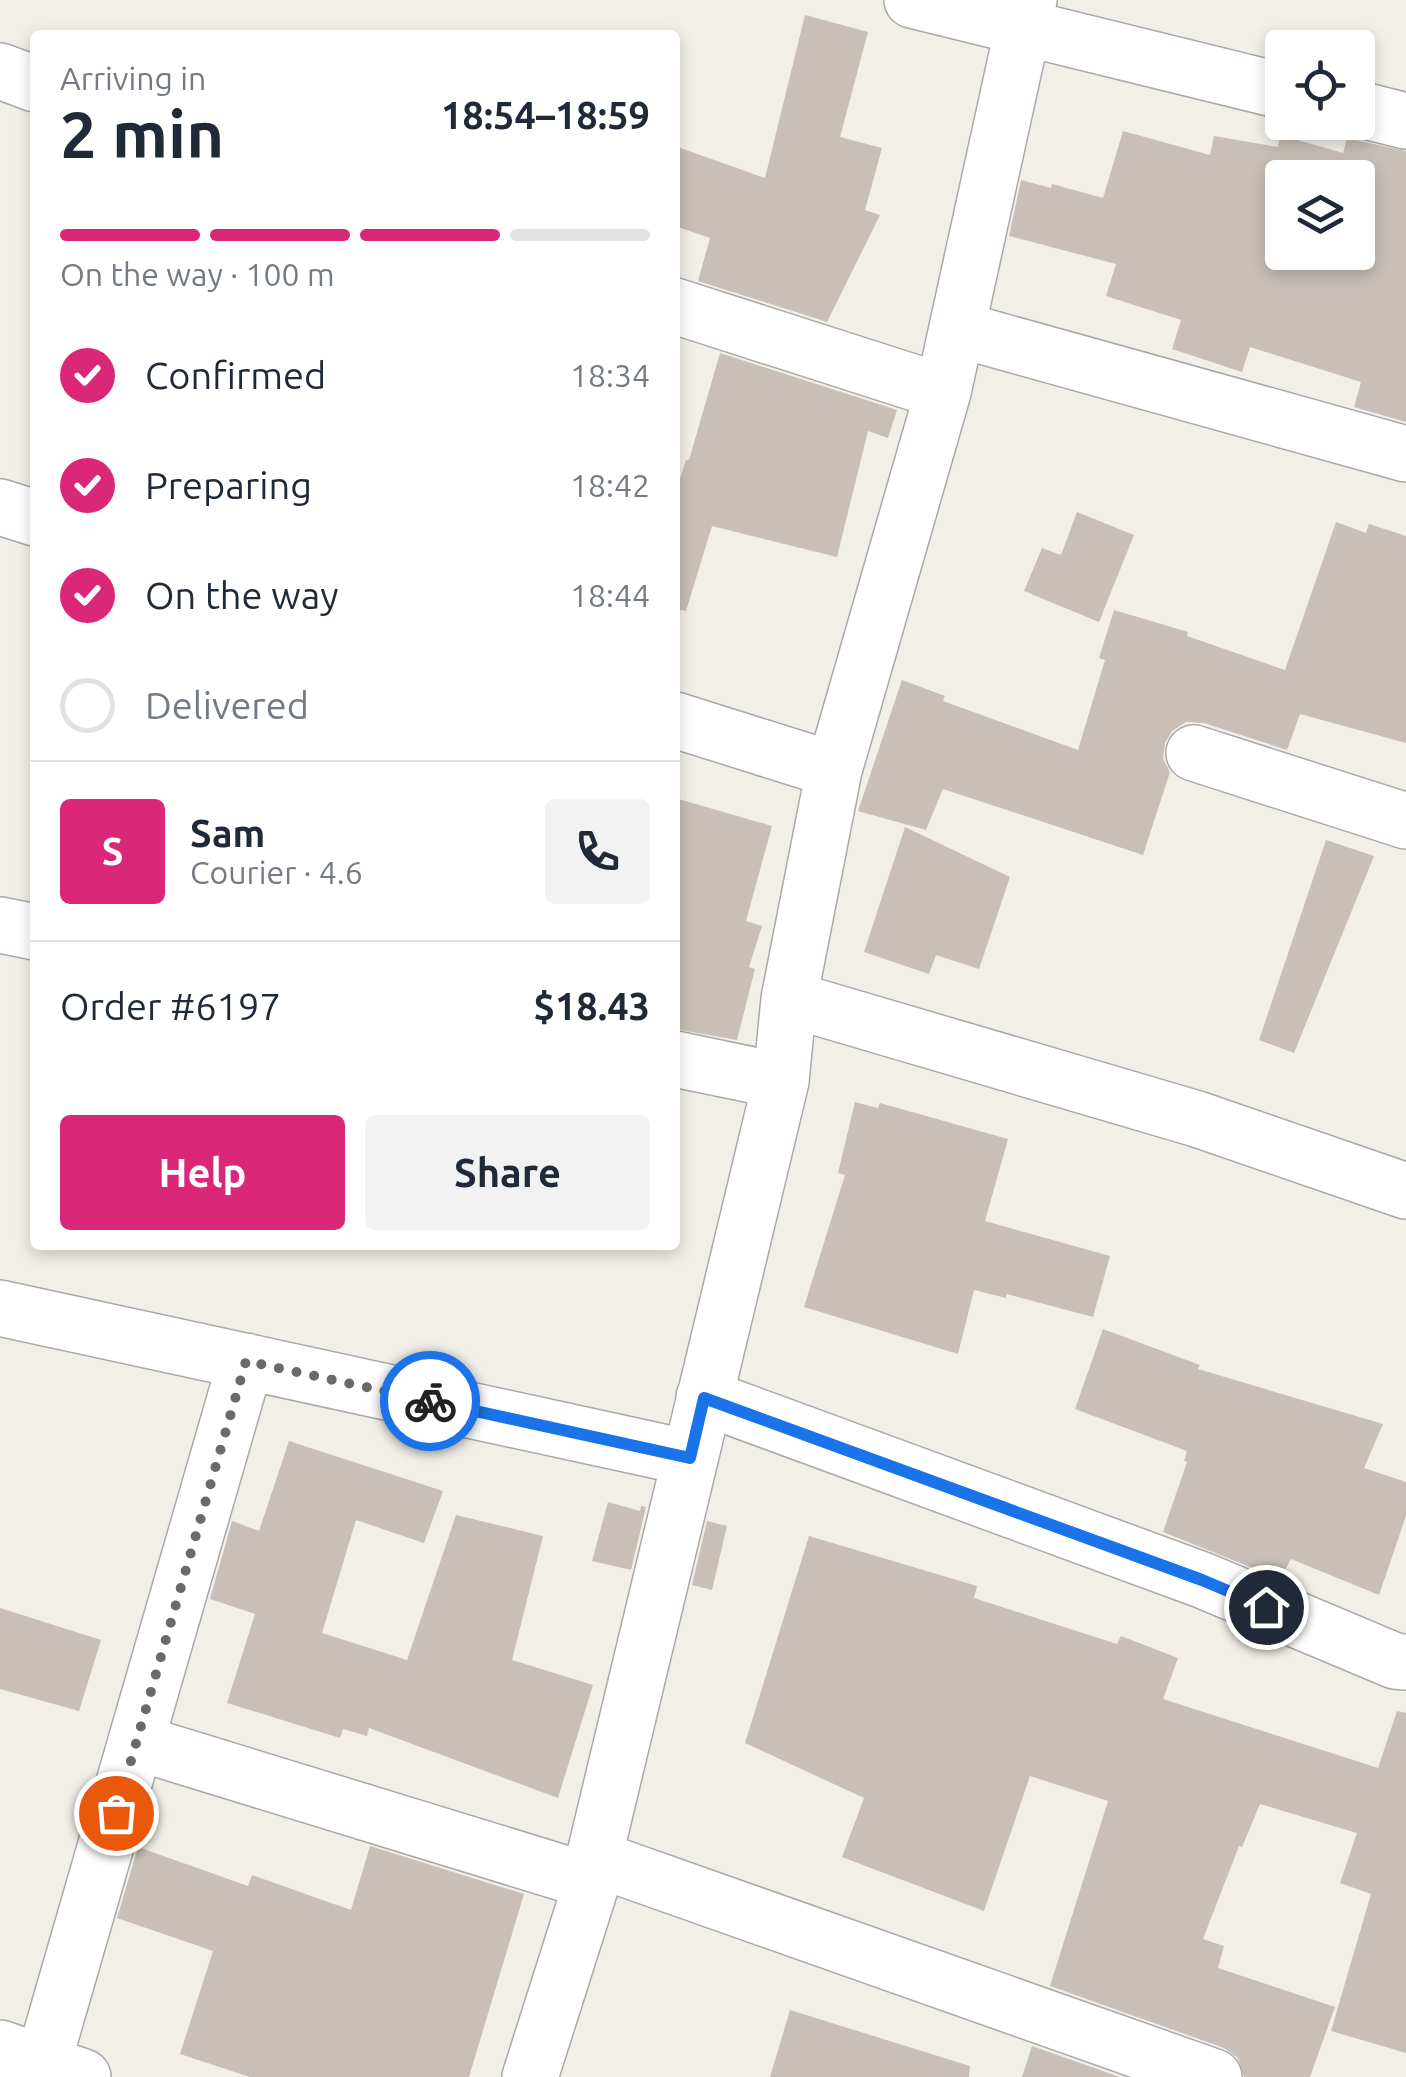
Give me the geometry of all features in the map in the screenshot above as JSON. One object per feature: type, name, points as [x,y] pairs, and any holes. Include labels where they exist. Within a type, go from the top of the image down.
[{"type":"street","points":[[912,0],[1026,15],[1265,86]]},
{"type":"street","points":[[530,2077],[593,1870],[781,1080],[789,999],[834,770],[943,392],[1026,15]]},
{"type":"street","points":[[0,71],[30,82]]},
{"type":"street","points":[[1375,113],[1406,120]]},
{"type":"street","points":[[680,308],[943,392]]},
{"type":"street","points":[[957,329],[1406,454]]},
{"type":"street","points":[[0,507],[30,516]]},
{"type":"street","points":[[680,722],[834,770]]},
{"type":"street","points":[[1194,753],[1406,821]]},
{"type":"street","points":[[0,925],[30,931]]},
{"type":"street","points":[[789,999],[1197,1120],[1406,1191]]},
{"type":"street","points":[[680,1061],[781,1080]]},
{"type":"street","points":[[0,1308],[690,1458]]},
{"type":"street","points":[[42,2063],[246,1361]]},
{"type":"street","points":[[704,1398],[1202,1580],[1394,1661],[1406,1662]]},
{"type":"street","points":[[136,1742],[593,1870],[1214,2077]]},
{"type":"building","points":[[805,15],[868,32],[840,137],[882,148],[865,210],[880,215],[827,322],[698,281],[710,238],[680,228],[680,148],[765,178]]},
{"type":"building","points":[[1123,131],[1210,155],[1214,136],[1278,147],[1279,140],[1298,140],[1343,153],[1346,140],[1356,140],[1406,151],[1406,422],[1354,407],[1361,382],[1250,347],[1242,372],[1172,349],[1181,320],[1106,296],[1116,264],[1009,236],[1021,180],[1051,188],[1052,184],[1103,198]]},
{"type":"building","points":[[720,353],[897,410],[888,438],[868,431],[837,557],[712,526],[686,611],[680,610],[680,479]]},
{"type":"building","points":[[1077,512],[1134,535],[1099,622],[1024,591],[1042,548],[1061,555]]},
{"type":"building","points":[[1336,522],[1366,533],[1369,524],[1406,536],[1406,743],[1300,714],[1287,750],[1204,723],[1186,722],[1172,731],[1165,743],[1163,759],[1170,772],[1143,855],[943,789],[926,830],[858,811],[902,680],[945,696],[943,701],[1078,750],[1105,660],[1099,658],[1114,610],[1188,632],[1187,636],[1285,670]]},
{"type":"building","points":[[680,799],[772,826],[746,921],[762,926],[749,967],[755,969],[737,1040],[680,1030]]},
{"type":"building","points":[[905,827],[1010,877],[979,969],[936,955],[929,974],[864,952]]},
{"type":"building","points":[[1326,840],[1374,856],[1294,1053],[1259,1040]]},
{"type":"building","points":[[855,1102],[878,1108],[880,1103],[1008,1139],[985,1221],[1110,1256],[1093,1317],[1007,1294],[1006,1298],[974,1290],[958,1354],[804,1307],[845,1175],[838,1173]]},
{"type":"building","points":[[1103,1329],[1200,1365],[1198,1369],[1383,1424],[1364,1468],[1406,1482],[1406,1516],[1379,1595],[1291,1559],[1280,1579],[1163,1532],[1187,1462],[1187,1451],[1075,1409]]},
{"type":"building","points":[[289,1441],[443,1491],[424,1543],[356,1520],[322,1633],[407,1660],[456,1515],[543,1536],[512,1660],[593,1685],[558,1798],[369,1728],[367,1736],[343,1729],[340,1738],[227,1703],[255,1614],[210,1599],[232,1521],[259,1531]]},
{"type":"building","points":[[608,1502],[640,1511],[641,1506],[646,1507],[631,1570],[592,1561]]},
{"type":"building","points":[[707,1521],[727,1526],[712,1590],[692,1585]]},
{"type":"building","points":[[809,1536],[977,1586],[974,1598],[1117,1644],[1121,1636],[1178,1658],[1163,1699],[1378,1768],[1397,1711],[1406,1713],[1406,2053],[1331,2031],[1371,1894],[1340,1883],[1357,1833],[1260,1804],[1242,1847],[1239,1846],[1203,1939],[1224,1946],[1218,1968],[1335,2007],[1310,2077],[1244,2077],[1238,2058],[1224,2048],[1050,1986],[1108,1801],[1030,1776],[984,1911],[842,1857],[864,1798],[745,1743]]},
{"type":"building","points":[[0,1608],[101,1640],[79,1711],[0,1689]]},
{"type":"building","points":[[370,1846],[524,1894],[469,2077],[250,2077],[180,2054],[213,1951],[117,1918],[138,1847],[248,1886],[252,1875],[351,1910]]},
{"type":"building","points":[[790,2010],[970,2066],[969,2077],[770,2077]]},
{"type":"building","points":[[1032,2046],[1120,2077],[1022,2077]]},
{"type":"way so far","points":[[116,1813],[246,1361],[430,1401]]},
{"type":"route","points":[[430,1401],[690,1458],[704,1398],[1266,1607]]}]
